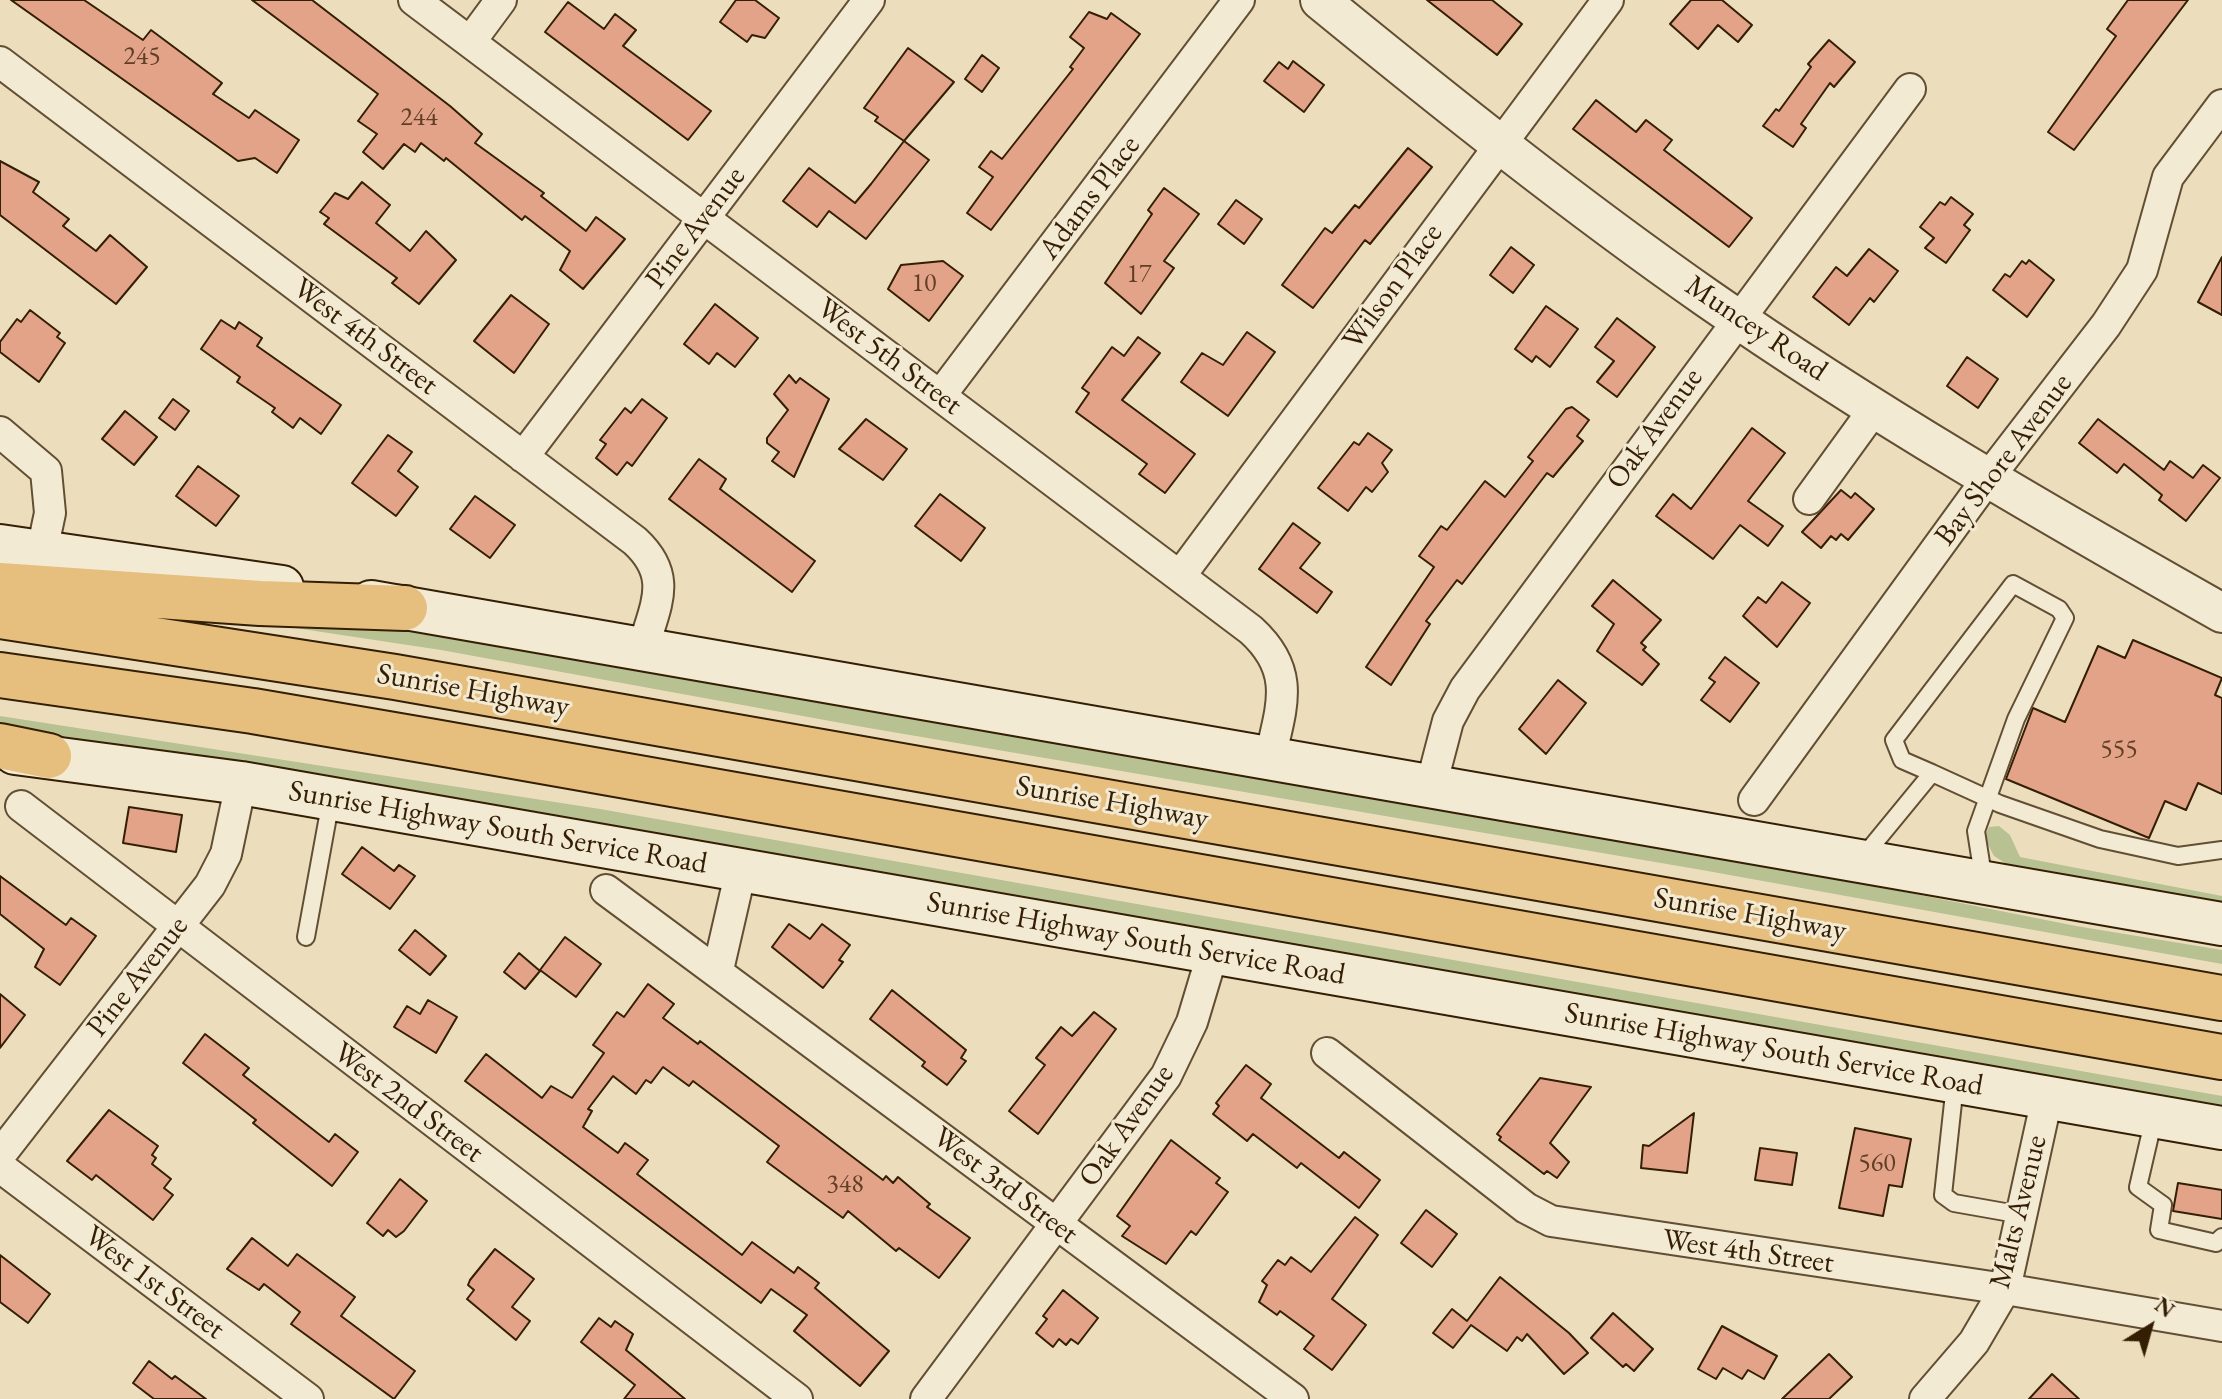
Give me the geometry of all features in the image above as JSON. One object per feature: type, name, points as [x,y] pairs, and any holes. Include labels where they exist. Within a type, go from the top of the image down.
[{"type":"highway","points":[[0,585],[260,603],[405,608]]},
{"type":"highway","name":"Sunrise Highway","points":[[0,616],[395,677],[2222,998]]},
{"type":"highway","name":"Sunrise Highway","points":[[0,675],[434,742],[2222,1057]]},
{"type":"highway","points":[[0,749],[49,756]]},
{"type":"main road","points":[[0,546],[405,608],[2222,924]]},
{"type":"main road","name":"Sunrise Highway South Service Road","points":[[49,756],[331,798],[2222,1128]]},
{"type":"street","name":"West 5th Street","points":[[414,0],[1251,630],[1272,650],[1283,687],[1270,758]]},
{"type":"street","points":[[470,42],[501,0]]},
{"type":"street","name":"Pine Avenue","points":[[523,457],[869,0]]},
{"type":"street","name":"Adams Place","points":[[940,396],[1239,0]]},
{"type":"street","name":"Muncey Road","points":[[1320,0],[1499,143],[1629,242],[1737,318],[1988,478],[2222,613]]},
{"type":"street","name":"Wilson Place","points":[[1180,576],[1608,0]]},
{"type":"street","name":"West 4th Street","points":[[0,62],[635,541],[659,569],[659,591],[643,649]]},
{"type":"street","name":"Oak Avenue","points":[[1431,786],[1448,721],[1465,689],[1737,318],[1910,89]]},
{"type":"street","name":"Bay Shore Avenue","points":[[1754,800],[1988,478],[2106,325],[2142,270],[2168,177],[2222,105]]},
{"type":"street","points":[[1809,499],[1875,408]]},
{"type":"street","points":[[0,432],[46,471],[50,513],[42,551]]},
{"type":"street","name":"Pine Avenue","points":[[0,1155],[219,870],[226,854],[241,783]]},
{"type":"street","name":"West 2nd Street","points":[[21,806],[797,1399]]},
{"type":"street","points":[[718,970],[741,870]]},
{"type":"street","name":"West 3rd Street","points":[[606,890],[1293,1399]]},
{"type":"street","name":"Oak Avenue","points":[[926,1399],[1166,1076],[1192,1022],[1213,952]]},
{"type":"street","name":"West 4th Street","points":[[1327,1053],[1526,1208],[1551,1221],[2005,1289],[2222,1326]]},
{"type":"street","name":"Malts Avenue","points":[[1925,1399],[1974,1342],[2005,1289],[2047,1098]]},
{"type":"street","name":"West 1st Street","points":[[0,1167],[308,1399]]},
{"type":"lane","points":[[1984,883],[1976,831],[1989,797],[2016,719],[2065,618],[2059,609],[2013,584],[1894,740],[1902,760],[1989,797],[2000,804],[2100,839],[2178,856],[2222,850]]},
{"type":"lane","points":[[1860,861],[1932,773]]},
{"type":"lane","points":[[306,937],[331,798]]},
{"type":"lane","points":[[1955,1082],[1943,1195],[1954,1203],[2022,1215]]},
{"type":"lane","points":[[2154,1117],[2138,1187],[2163,1205],[2159,1230],[2216,1243],[2222,1237]]},
{"type":"green space","points":[[249,621],[434,631],[1265,779],[1704,852],[2076,926],[2222,950],[2222,964],[1702,870],[863,727],[441,650]]},
{"type":"green space","points":[[0,716],[600,809],[2222,1096],[2222,1113],[0,737]]},
{"type":"green space","points":[[1999,826],[2010,835],[2020,857],[2222,896],[2222,904],[2011,867],[1994,856],[1984,837],[1989,827]]},
{"type":"building","points":[[11,0],[84,0],[143,40],[151,30],[222,83],[213,94],[249,118],[255,110],[299,140],[277,173],[255,158],[238,161]]},
{"type":"building","points":[[252,0],[312,0],[450,106],[482,134],[475,143],[544,193],[541,196],[586,231],[596,217],[625,239],[583,289],[560,270],[570,251],[525,216],[522,220],[446,158],[444,161],[421,143],[415,152],[404,144],[383,169],[363,152],[377,134],[358,121],[378,94]]},
{"type":"building","points":[[736,0],[755,0],[779,18],[765,38],[752,35],[747,42],[720,22]]},
{"type":"building","points":[[1427,0],[1492,0],[1522,24],[1497,55]]},
{"type":"building","points":[[1691,0],[1722,0],[1752,25],[1738,42],[1718,25],[1698,49],[1670,24]]},
{"type":"building","points":[[2128,0],[2188,0],[2074,150],[2048,132],[2116,36],[2107,29]]},
{"type":"building","points":[[568,2],[604,29],[615,14],[636,30],[623,46],[711,111],[688,140],[545,32]]},
{"type":"building","points":[[1089,12],[1107,19],[1111,13],[1140,34],[991,230],[967,213],[993,177],[979,167],[991,151],[1002,159],[1073,69],[1070,67],[1084,48],[1070,37]]},
{"type":"building","points":[[1829,40],[1855,62],[1834,87],[1830,83],[1801,124],[1806,128],[1793,147],[1763,126],[1776,109],[1779,111],[1811,67],[1808,64]]},
{"type":"building","points":[[908,48],[954,82],[904,141],[875,121],[878,117],[864,108]]},
{"type":"building","points":[[982,55],[999,68],[982,92],[965,79]]},
{"type":"building","points":[[1293,61],[1324,85],[1304,112],[1264,81],[1279,62],[1288,69]]},
{"type":"building","points":[[1596,100],[1636,132],[1646,120],[1672,140],[1664,150],[1752,218],[1729,247],[1573,129]]},
{"type":"building","points":[[904,141],[929,160],[866,239],[829,211],[817,227],[783,201],[809,168],[855,203]]},
{"type":"building","points":[[1408,148],[1432,167],[1370,244],[1365,240],[1313,308],[1282,285],[1325,228],[1332,233],[1355,205],[1359,208]]},
{"type":"building","points":[[0,161],[39,182],[33,192],[69,219],[63,226],[96,251],[110,235],[147,267],[116,304],[0,215]]},
{"type":"building","points":[[362,182],[390,205],[376,223],[410,251],[426,231],[456,260],[419,304],[392,283],[397,278],[324,224],[329,218],[320,212],[335,193],[348,199]]},
{"type":"building","points":[[1164,188],[1199,214],[1164,261],[1174,268],[1141,314],[1105,283],[1152,214],[1148,210]]},
{"type":"building","points":[[1951,197],[1973,214],[1964,225],[1970,230],[1946,263],[1925,248],[1934,238],[1920,227],[1940,202],[1945,205]]},
{"type":"building","points":[[1236,200],[1262,219],[1244,244],[1218,224]]},
{"type":"building","points":[[1511,247],[1534,265],[1513,293],[1490,275]]},
{"type":"building","points":[[1869,249],[1898,271],[1874,302],[1870,298],[1849,325],[1813,297],[1836,267],[1847,276]]},
{"type":"building","points":[[2222,257],[2222,315],[2198,302]]},
{"type":"building","points":[[2029,260],[2054,280],[2027,317],[1993,290],[2005,274],[2010,277],[2022,261],[2026,264]]},
{"type":"building","points":[[943,261],[963,276],[929,321],[888,289],[901,265]]},
{"type":"building","points":[[511,295],[549,324],[514,373],[474,341]]},
{"type":"building","points":[[715,304],[758,338],[735,367],[717,353],[709,364],[684,344]]},
{"type":"building","points":[[1546,306],[1578,329],[1550,367],[1536,356],[1532,362],[1515,349]]},
{"type":"building","points":[[30,310],[60,333],[57,337],[65,343],[39,382],[0,352],[0,342],[17,319],[21,322]]},
{"type":"building","points":[[1617,318],[1655,347],[1617,397],[1597,382],[1614,361],[1595,347]]},
{"type":"building","points":[[221,320],[235,329],[239,322],[262,338],[257,346],[341,405],[321,434],[300,418],[293,428],[272,412],[275,408],[237,382],[240,377],[201,349]]},
{"type":"building","points":[[1247,332],[1275,352],[1228,416],[1181,382],[1202,353],[1223,365]]},
{"type":"building","points":[[1138,337],[1160,353],[1122,400],[1195,454],[1165,493],[1139,474],[1147,464],[1076,412],[1089,393],[1082,388],[1112,347],[1124,356]]},
{"type":"building","points":[[1967,357],[1998,379],[1978,408],[1947,386]]},
{"type":"building","points":[[789,375],[796,383],[800,378],[829,399],[794,477],[772,461],[779,452],[767,443],[767,438],[788,410],[774,394]]},
{"type":"building","points":[[173,399],[189,411],[175,430],[159,418]]},
{"type":"building","points":[[642,399],[667,418],[632,466],[627,462],[617,475],[596,458],[606,444],[600,440],[625,408],[631,413]]},
{"type":"building","points":[[1572,407],[1589,420],[1577,436],[1583,441],[1553,477],[1547,473],[1462,584],[1457,580],[1426,621],[1430,624],[1391,685],[1366,667],[1434,567],[1419,556],[1441,526],[1447,530],[1485,481],[1505,497],[1533,461],[1528,457],[1566,409]]},
{"type":"building","points":[[125,411],[157,437],[134,465],[102,439]]},
{"type":"building","points":[[866,419],[907,449],[883,480],[839,449]]},
{"type":"building","points":[[2098,419],[2164,470],[2170,461],[2193,478],[2203,465],[2220,478],[2186,521],[2159,500],[2162,495],[2124,464],[2117,473],[2079,443]]},
{"type":"building","points":[[1752,428],[1785,453],[1748,501],[1783,526],[1768,546],[1740,525],[1713,559],[1656,516],[1673,494],[1691,509]]},
{"type":"building","points":[[1368,433],[1392,450],[1382,463],[1388,472],[1372,492],[1366,487],[1348,511],[1318,488],[1354,442],[1359,445]]},
{"type":"building","points":[[388,435],[412,452],[398,471],[418,487],[396,516],[352,483]]},
{"type":"building","points":[[699,459],[726,479],[720,489],[815,561],[792,592],[669,499]]},
{"type":"building","points":[[198,466],[239,496],[216,526],[176,496]]},
{"type":"building","points":[[1841,490],[1851,498],[1855,493],[1874,509],[1848,540],[1841,534],[1836,540],[1831,536],[1821,548],[1802,532]]},
{"type":"building","points":[[940,494],[985,528],[961,561],[915,526]]},
{"type":"building","points":[[475,496],[515,525],[490,558],[450,529]]},
{"type":"building","points":[[1293,523],[1320,543],[1300,568],[1332,592],[1317,613],[1259,569]]},
{"type":"building","points":[[1613,580],[1661,620],[1641,643],[1646,647],[1643,650],[1659,664],[1642,685],[1597,651],[1614,624],[1592,606]]},
{"type":"building","points":[[1782,582],[1810,603],[1777,647],[1743,616],[1758,597],[1766,603]]},
{"type":"building","points":[[2133,640],[2222,678],[2215,695],[2222,698],[2222,794],[2198,783],[2186,810],[2165,801],[2149,838],[2006,779],[2033,708],[2065,722],[2098,646],[2125,658]]},
{"type":"building","points":[[1725,657],[1759,683],[1730,722],[1701,700],[1715,682],[1709,678]]},
{"type":"building","points":[[1558,680],[1586,703],[1546,754],[1519,729]]},
{"type":"building","points":[[129,807],[182,815],[176,852],[123,843]]},
{"type":"building","points":[[362,847],[394,871],[399,865],[415,876],[390,909],[342,874]]},
{"type":"building","points":[[0,876],[66,925],[71,918],[96,936],[60,985],[35,967],[44,949],[0,914]]},
{"type":"building","points":[[789,924],[810,939],[822,924],[850,945],[839,960],[843,962],[823,988],[772,947]]},
{"type":"building","points":[[415,930],[446,956],[430,975],[399,950]]},
{"type":"building","points":[[565,937],[601,964],[576,997],[540,970]]},
{"type":"building","points":[[519,953],[540,971],[525,989],[504,972]]},
{"type":"building","points":[[648,984],[674,1004],[663,1018],[698,1044],[700,1041],[883,1180],[886,1176],[893,1183],[898,1177],[930,1204],[927,1207],[970,1238],[939,1278],[899,1248],[896,1251],[848,1211],[843,1218],[767,1162],[779,1146],[693,1081],[689,1086],[663,1067],[651,1083],[646,1080],[636,1094],[613,1076],[588,1109],[592,1111],[583,1127],[618,1153],[625,1143],[648,1160],[637,1174],[742,1255],[752,1242],[794,1273],[798,1267],[819,1283],[815,1288],[889,1351],[860,1386],[794,1331],[807,1315],[771,1289],[761,1303],[465,1081],[486,1054],[542,1098],[551,1086],[572,1098],[604,1053],[593,1045],[617,1012],[624,1017]]},
{"type":"building","points":[[892,990],[966,1050],[961,1058],[966,1061],[947,1085],[922,1066],[925,1062],[870,1019]]},
{"type":"building","points":[[0,994],[25,1015],[0,1048]]},
{"type":"building","points":[[428,1000],[457,1017],[436,1053],[394,1027],[407,1006],[420,1014]]},
{"type":"building","points":[[1094,1012],[1116,1029],[1038,1134],[1009,1111],[1045,1065],[1036,1058],[1061,1027],[1072,1036]]},
{"type":"building","points":[[205,1034],[249,1068],[243,1075],[329,1142],[335,1134],[358,1152],[332,1186],[253,1123],[256,1120],[183,1063]]},
{"type":"building","points":[[1246,1065],[1271,1084],[1261,1098],[1339,1158],[1344,1152],[1380,1180],[1359,1208],[1301,1163],[1297,1168],[1253,1134],[1247,1141],[1213,1114],[1219,1106],[1216,1103]]},
{"type":"building","points":[[1540,1078],[1591,1087],[1550,1143],[1569,1162],[1557,1178],[1547,1171],[1544,1174],[1499,1140],[1501,1137],[1497,1134]]},
{"type":"building","points":[[109,1110],[158,1146],[152,1155],[156,1158],[152,1164],[171,1179],[164,1188],[173,1195],[153,1220],[96,1175],[92,1180],[67,1161]]},
{"type":"building","points":[[1694,1113],[1687,1173],[1641,1168],[1643,1145],[1649,1146]]},
{"type":"building","points":[[1855,1128],[1911,1139],[1902,1187],[1889,1185],[1883,1216],[1839,1208]]},
{"type":"building","points":[[1171,1140],[1220,1178],[1216,1183],[1228,1192],[1196,1235],[1191,1231],[1166,1264],[1122,1236],[1130,1226],[1117,1216]]},
{"type":"building","points":[[1760,1148],[1797,1153],[1792,1185],[1755,1180]]},
{"type":"building","points":[[400,1179],[427,1201],[404,1231],[396,1237],[388,1230],[383,1236],[367,1223]]},
{"type":"building","points":[[2178,1183],[2222,1190],[2222,1219],[2173,1211]]},
{"type":"building","points":[[1426,1210],[1457,1234],[1432,1267],[1401,1243]]},
{"type":"building","points":[[1355,1217],[1378,1235],[1332,1299],[1366,1325],[1332,1370],[1304,1349],[1314,1336],[1280,1311],[1277,1315],[1259,1302],[1267,1285],[1262,1281],[1278,1260],[1285,1265],[1291,1257],[1311,1272]]},
{"type":"building","points":[[252,1238],[288,1266],[297,1254],[355,1297],[341,1316],[415,1371],[394,1399],[291,1324],[300,1312],[264,1284],[259,1290],[227,1269]]},
{"type":"building","points":[[495,1249],[534,1279],[512,1307],[530,1321],[516,1340],[467,1299],[474,1290],[468,1285],[470,1280]]},
{"type":"building","points":[[0,1255],[50,1294],[28,1323],[0,1302]]},
{"type":"building","points":[[1500,1277],[1569,1333],[1588,1353],[1564,1374],[1527,1334],[1522,1341],[1517,1337],[1507,1351],[1471,1325],[1453,1348],[1433,1333],[1452,1309],[1467,1321]]},
{"type":"building","points":[[1063,1290],[1098,1318],[1078,1344],[1071,1339],[1066,1345],[1059,1339],[1053,1347],[1036,1333],[1047,1319],[1043,1316]]},
{"type":"building","points":[[1613,1313],[1653,1349],[1634,1371],[1626,1364],[1623,1367],[1591,1338]]},
{"type":"building","points":[[599,1318],[611,1327],[615,1321],[633,1334],[626,1350],[685,1399],[624,1399],[635,1385],[581,1342]]},
{"type":"building","points":[[1722,1326],[1777,1356],[1764,1379],[1748,1370],[1742,1379],[1723,1368],[1716,1379],[1698,1369]]},
{"type":"building","points":[[1829,1354],[1852,1377],[1829,1399],[1782,1399]]},
{"type":"building","points":[[149,1361],[206,1399],[154,1399],[133,1383]]},
{"type":"building","points":[[2052,1374],[2079,1399],[2029,1399]]}]
